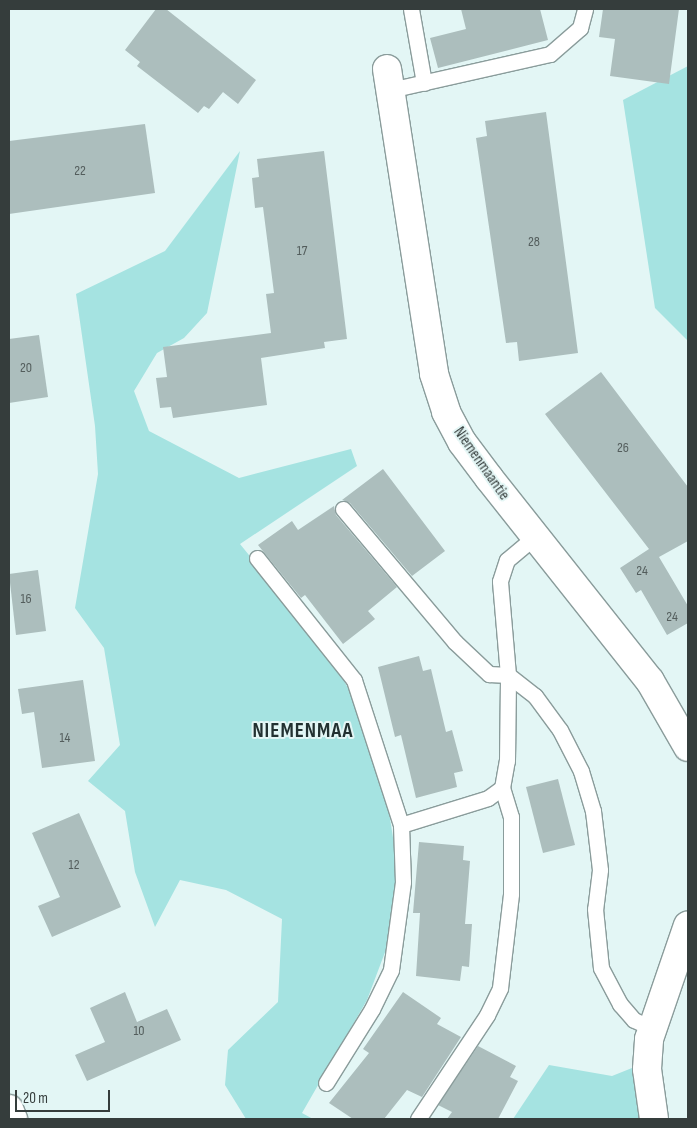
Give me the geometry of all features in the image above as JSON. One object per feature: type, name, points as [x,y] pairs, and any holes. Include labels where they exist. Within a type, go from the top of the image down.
[{"type":"street","name":"Niemenmaantie","points":[[389,80],[434,374],[446,412],[462,442],[650,682],[688,747]]},
{"type":"street","points":[[654,1119],[647,1069],[652,1028],[688,925]]},
{"type":"street","points":[[9,1109],[13,1119]]},
{"type":"lane","points":[[411,9],[424,82]]},
{"type":"lane","points":[[389,80],[424,82],[550,54],[580,28],[585,9]]},
{"type":"lane","points":[[343,509],[455,642],[488,674],[508,675],[535,696],[560,730],[581,771],[593,811],[600,870],[596,909],[601,968],[624,1010],[634,1020],[652,1028]]},
{"type":"lane","points":[[418,1119],[487,1015],[500,988],[511,894],[511,817],[502,788],[507,761],[508,675],[500,581],[507,560],[534,536]]},
{"type":"lane","points":[[257,558],[354,680],[401,825],[402,890],[390,970],[372,1009],[326,1083]]},
{"type":"lane","points":[[401,825],[488,798],[502,788]]},
{"type":"shaded area","points":[[688,66],[688,341],[655,308],[623,100]]},
{"type":"shaded area","points":[[240,151],[207,313],[184,338],[157,353],[134,391],[149,431],[239,478],[351,449],[357,466],[240,544],[331,657],[360,710],[385,787],[398,869],[393,931],[367,1000],[302,1113],[313,1119],[246,1119],[225,1085],[228,1050],[278,1002],[282,919],[226,890],[180,880],[155,927],[135,872],[125,811],[88,781],[120,745],[104,648],[75,608],[98,474],[95,426],[76,294],[165,251]]},
{"type":"shaded area","points":[[549,1065],[612,1076],[632,1068],[639,1119],[513,1119]]},
{"type":"building","points":[[156,9],[166,9],[256,80],[238,104],[223,92],[209,109],[204,106],[198,113],[137,66],[140,62],[125,50]]},
{"type":"building","points":[[461,9],[540,9],[548,40],[438,68],[430,38],[466,29]]},
{"type":"building","points":[[603,9],[679,9],[669,84],[610,76],[615,39],[599,37]]},
{"type":"building","points":[[546,112],[578,353],[519,361],[517,342],[506,343],[476,138],[487,136],[485,121]]},
{"type":"building","points":[[145,124],[155,193],[9,214],[9,141]]},
{"type":"building","points":[[324,151],[347,339],[324,342],[325,348],[261,358],[267,405],[173,418],[171,407],[160,408],[156,378],[167,377],[163,347],[271,333],[266,294],[274,293],[263,207],[255,208],[252,178],[259,177],[257,159]]},
{"type":"building","points":[[39,335],[48,397],[9,403],[9,339]]},
{"type":"building","points":[[601,372],[688,487],[688,541],[659,557],[688,606],[688,623],[667,635],[641,590],[636,593],[620,568],[649,549],[545,414]]},
{"type":"building","points":[[383,469],[445,551],[412,576],[350,503],[342,500]]},
{"type":"building","points":[[334,506],[336,515],[397,587],[368,611],[375,619],[343,644],[305,595],[301,598],[258,545],[292,521],[298,530]]},
{"type":"building","points":[[38,570],[46,631],[16,635],[9,574]]},
{"type":"building","points":[[419,656],[423,671],[431,669],[446,732],[452,730],[463,771],[454,773],[457,787],[416,798],[401,735],[395,737],[378,667]]},
{"type":"building","points":[[83,680],[95,761],[42,768],[34,712],[22,714],[18,689]]},
{"type":"building","points":[[558,779],[575,845],[543,853],[526,787]]},
{"type":"building","points":[[79,813],[121,907],[52,937],[38,906],[60,897],[32,833]]},
{"type":"building","points":[[419,842],[464,846],[463,860],[470,861],[465,924],[472,924],[469,967],[462,966],[460,981],[416,976],[420,913],[413,913]]},
{"type":"building","points":[[125,992],[137,1022],[167,1009],[181,1040],[87,1081],[75,1055],[105,1042],[90,1008]]},
{"type":"building","points":[[403,992],[441,1018],[437,1024],[461,1037],[422,1097],[407,1090],[384,1119],[353,1119],[329,1103],[369,1053],[363,1049]]},
{"type":"building","points":[[478,1046],[516,1066],[510,1077],[518,1081],[498,1119],[447,1119],[452,1112],[438,1105]]},
{"type":"district","name":"NIEMENMAA","points":[[303,731]]}]
